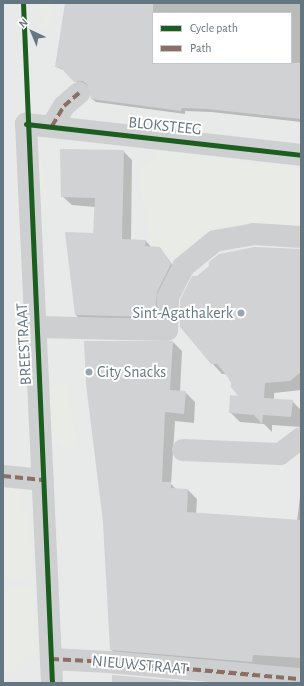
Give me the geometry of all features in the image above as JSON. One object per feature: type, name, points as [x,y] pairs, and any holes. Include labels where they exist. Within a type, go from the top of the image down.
[{"type":"street","points":[[52,126],[64,106],[79,93]]},
{"type":"street","name":"BLOKSTEEG","points":[[26,124],[301,154]]},
{"type":"street","name":"BREESTRAAT","points":[[26,124],[37,327],[52,683]]},
{"type":"street","points":[[37,327],[167,330],[168,298],[183,267],[215,242],[253,234],[301,237]]},
{"type":"street","points":[[183,450],[280,454],[301,438]]},
{"type":"street","points":[[3,476],[43,480]]},
{"type":"street","name":"NIEUWSTRAAT","points":[[51,659],[109,662],[301,679]]},
{"type":"shaded area","points":[[3,3],[301,3],[301,683],[3,683]]},
{"type":"shaded area","points":[[40,3],[54,3],[51,21],[46,29],[41,31]]},
{"type":"shaded area","points":[[158,151],[301,168],[301,233],[186,259],[152,253],[138,173]]},
{"type":"shaded area","points":[[42,158],[49,213],[46,215],[43,214],[39,184],[39,160]]},
{"type":"shaded area","points":[[65,384],[69,386],[76,444],[64,450],[53,441],[48,386]]},
{"type":"shaded area","points":[[3,481],[21,486],[23,511],[30,511],[33,575],[30,577],[3,580]]},
{"type":"shaded area","points":[[29,587],[33,591],[36,645],[33,652],[10,674],[3,671],[3,588]]},
{"type":"building","points":[[65,3],[153,3],[152,64],[301,63],[301,119],[207,109],[182,108],[181,111],[91,99],[88,85],[83,81],[74,82],[61,68],[55,67]]},
{"type":"building","points":[[60,149],[124,150],[122,239],[146,240],[145,246],[160,247],[171,264],[157,292],[155,317],[75,315],[65,232],[93,233],[95,198],[61,197]]},
{"type":"building","name":"Sint-Agathakerk","points":[[254,247],[301,249],[301,372],[290,381],[265,383],[264,398],[293,400],[291,417],[263,415],[262,424],[254,415],[229,413],[230,395],[238,396],[231,387],[231,381],[217,364],[211,364],[180,327],[180,300],[192,276],[197,276],[209,266],[209,262],[219,254]]},
{"type":"building","points":[[84,341],[173,341],[170,390],[186,391],[184,414],[165,412],[162,482],[171,482],[171,488],[188,489],[187,512],[301,520],[301,658],[253,655],[252,662],[110,650],[103,522],[86,384]]},
{"type":"building","points":[[112,675],[204,683],[112,683]]},
{"type":"marked path","points":[[52,126],[64,106],[79,93]]},
{"type":"marked path","points":[[3,476],[43,480]]},
{"type":"marked path","points":[[51,659],[109,662],[301,679]]},
{"type":"cycle path","points":[[23,3],[52,683]]},
{"type":"cycle path","points":[[26,124],[301,155]]},
{"type":"place","name":"Sint-Agathakerk","points":[[241,313]]},
{"type":"place","name":"City Snacks","points":[[89,372]]}]
